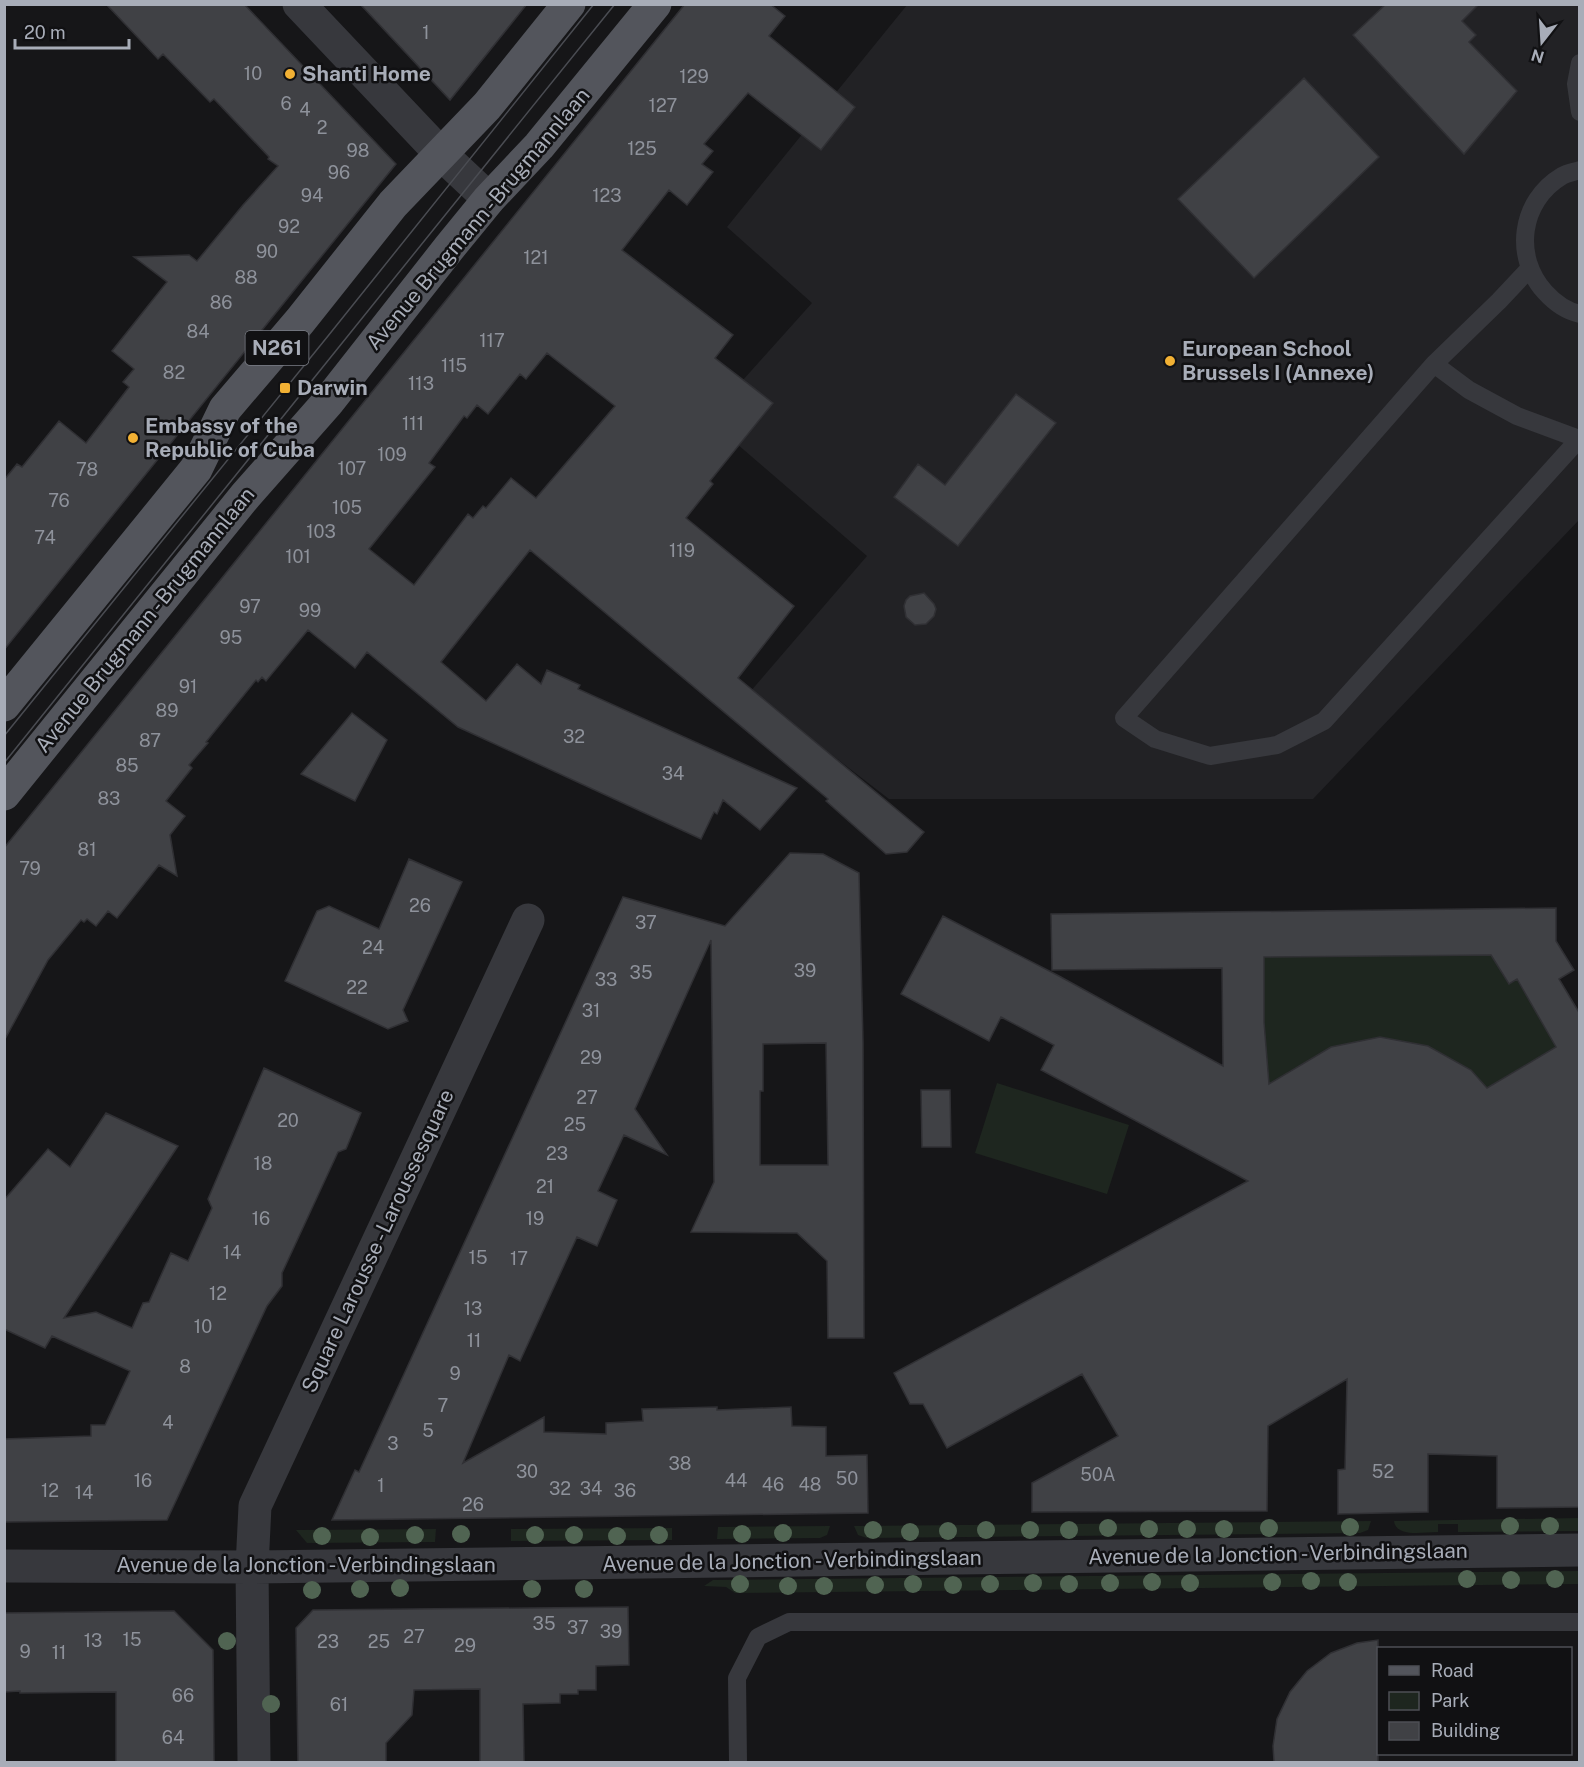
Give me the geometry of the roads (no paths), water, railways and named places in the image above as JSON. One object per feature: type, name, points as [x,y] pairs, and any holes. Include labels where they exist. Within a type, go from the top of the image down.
[{"type":"main road","name":"N261","points":[[4,705],[196,469],[225,409],[300,321],[393,204],[487,106],[569,4]]},
{"type":"main road","name":"Avenue Brugmann - Brugmannlaan","points":[[4,794],[246,495],[328,402],[489,199],[539,146],[655,4]]},
{"type":"street","points":[[299,4],[440,153],[489,199]]},
{"type":"street","name":"Square Larousse - Laroussesquare","points":[[254,1762],[252,1568],[255,1506],[528,920]]},
{"type":"street","name":"Avenue de la Jonction - Verbindingslaan","points":[[4,1566],[252,1568],[1580,1550]]},
{"type":"lane","points":[[1580,63],[1576,84],[1580,112]]},
{"type":"lane","points":[[1580,170],[1562,176],[1543,192],[1530,212],[1524,236],[1527,260],[1536,282],[1553,300],[1574,313],[1580,314]]},
{"type":"lane","points":[[1434,364],[1469,390],[1517,416],[1579,439],[1324,721],[1277,746],[1210,756],[1155,739],[1124,718],[1434,364],[1530,268]]},
{"type":"lane","points":[[738,1762],[737,1678],[758,1637],[789,1622],[1580,1622]]},
{"type":"tram line","points":[[4,736],[594,4]]},
{"type":"tram line","points":[[4,763],[615,4]]},
{"type":"place","name":"Shanti Home","points":[[290,74]]},
{"type":"place","name":"European School Brussels I (Annexe)","points":[[1170,361]]},
{"type":"place","name":"Darwin","points":[[285,388]]},
{"type":"place","name":"Embassy of the Republic of Cuba","points":[[133,438]]}]
